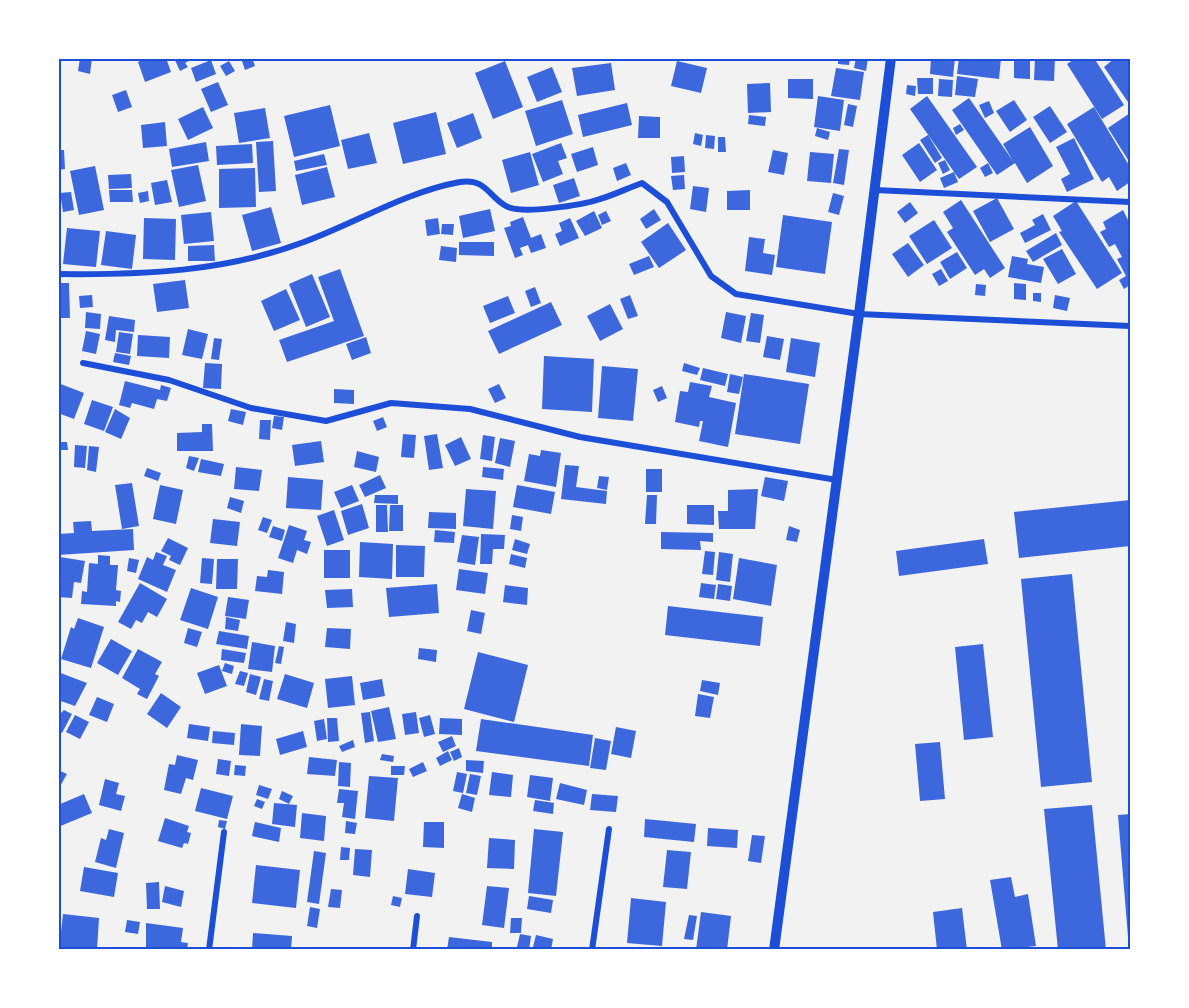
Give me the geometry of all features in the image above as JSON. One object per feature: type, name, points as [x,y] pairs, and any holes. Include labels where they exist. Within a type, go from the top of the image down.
[{"type":"street","points":[[774,950],[891,58]]},
{"type":"street","points":[[58,274],[154,273],[234,263],[296,245],[391,205],[464,182],[485,185],[506,207],[527,210],[597,200],[642,183],[667,202],[711,276],[736,294],[859,314],[1131,326]]},
{"type":"street","points":[[875,190],[1131,202]]},
{"type":"street","points":[[83,363],[169,380],[251,408],[327,421],[391,403],[470,409],[580,437],[837,480]]},
{"type":"street","points":[[592,950],[609,829]]},
{"type":"street","points":[[209,950],[224,832]]},
{"type":"street","points":[[413,950],[417,916]]},
{"type":"building","points":[[80,58],[92,58],[90,74],[78,71]]},
{"type":"building","points":[[147,58],[166,58],[171,72],[145,82],[138,62]]},
{"type":"building","points":[[174,58],[194,58],[185,63],[188,67],[180,71]]},
{"type":"building","points":[[241,58],[252,58],[255,66],[245,70]]},
{"type":"building","points":[[838,58],[850,58],[849,65],[838,64]]},
{"type":"building","points":[[856,58],[868,58],[866,71],[854,68]]},
{"type":"building","points":[[931,58],[955,58],[953,77],[930,74]]},
{"type":"building","points":[[959,58],[1001,58],[999,79],[957,74]]},
{"type":"building","points":[[1014,58],[1030,58],[1030,79],[1014,78]]},
{"type":"building","points":[[1035,58],[1055,58],[1054,81],[1034,80]]},
{"type":"building","points":[[1076,58],[1094,58],[1124,105],[1102,119],[1067,64]]},
{"type":"building","points":[[1115,58],[1130,58],[1130,105],[1104,67]]},
{"type":"building","points":[[211,60],[216,74],[196,82],[191,68]]},
{"type":"building","points":[[229,61],[235,71],[226,76],[220,66]]},
{"type":"building","points":[[505,61],[523,107],[493,119],[475,73]]},
{"type":"building","points":[[677,61],[707,68],[701,93],[671,86]]},
{"type":"building","points":[[611,63],[615,90],[577,96],[572,68]]},
{"type":"building","points":[[552,67],[562,92],[537,102],[527,77]]},
{"type":"building","points":[[836,68],[864,72],[860,100],[831,96]]},
{"type":"building","points":[[957,76],[978,79],[975,97],[955,95]]},
{"type":"building","points":[[917,78],[933,78],[933,94],[918,94]]},
{"type":"building","points":[[788,79],[813,79],[813,99],[788,98]]},
{"type":"building","points":[[939,79],[953,80],[952,97],[938,96]]},
{"type":"building","points":[[218,82],[228,105],[211,112],[201,89]]},
{"type":"building","points":[[770,83],[771,112],[748,113],[747,84]]},
{"type":"building","points":[[907,85],[916,86],[915,96],[906,94]]},
{"type":"building","points":[[126,90],[132,107],[118,112],[112,95]]},
{"type":"building","points":[[818,96],[844,100],[840,131],[814,127]]},
{"type":"building","points":[[927,96],[977,167],[959,179],[910,109]]},
{"type":"building","points":[[969,98],[1013,161],[1003,144],[1030,127],[1053,166],[1027,183],[1015,163],[997,175],[952,110]]},
{"type":"building","points":[[562,100],[573,134],[536,146],[525,111]]},
{"type":"building","points":[[1014,100],[1027,120],[1010,132],[996,111]]},
{"type":"building","points":[[989,101],[994,113],[985,118],[979,105]]},
{"type":"building","points":[[627,103],[632,125],[583,137],[578,115]]},
{"type":"building","points":[[848,104],[857,106],[853,127],[844,125]]},
{"type":"building","points":[[330,105],[340,146],[294,157],[284,116]]},
{"type":"building","points":[[1050,106],[1067,132],[1050,143],[1033,117]]},
{"type":"building","points":[[203,107],[213,128],[188,140],[178,119]]},
{"type":"building","points":[[1094,107],[1130,167],[1130,182],[1117,191],[1109,177],[1102,182],[1067,124]]},
{"type":"building","points":[[265,108],[270,138],[239,143],[234,113]]},
{"type":"building","points":[[436,112],[446,154],[403,164],[393,123]]},
{"type":"building","points":[[473,113],[482,138],[457,148],[447,123]]},
{"type":"building","points":[[1130,113],[1130,163],[1108,128]]},
{"type":"building","points":[[749,115],[766,117],[765,126],[748,124]]},
{"type":"building","points":[[639,116],[660,117],[660,138],[638,138]]},
{"type":"building","points":[[165,122],[167,146],[143,148],[141,125]]},
{"type":"building","points":[[960,124],[964,130],[956,135],[953,128]]},
{"type":"building","points":[[817,128],[830,132],[828,140],[815,136]]},
{"type":"building","points":[[369,133],[377,163],[348,169],[341,140]]},
{"type":"building","points":[[695,133],[703,135],[701,146],[693,144]]},
{"type":"building","points":[[706,135],[715,136],[714,149],[705,148]]},
{"type":"building","points":[[928,135],[942,158],[935,163],[920,140]]},
{"type":"building","points":[[718,137],[725,137],[726,152],[718,152]]},
{"type":"building","points":[[1074,138],[1094,179],[1067,192],[1061,179],[1070,174],[1056,147]]},
{"type":"building","points":[[273,141],[276,191],[259,192],[256,142]]},
{"type":"building","points":[[206,142],[209,161],[172,167],[169,149]]},
{"type":"building","points":[[561,143],[567,158],[558,161],[563,174],[543,182],[532,154]]},
{"type":"building","points":[[919,143],[937,170],[920,182],[902,155]]},
{"type":"building","points":[[252,144],[253,163],[217,165],[216,146]]},
{"type":"building","points":[[593,147],[598,165],[577,172],[571,154]]},
{"type":"building","points":[[839,149],[849,150],[844,185],[833,183]]},
{"type":"building","points":[[58,150],[64,150],[65,169],[58,170]]},
{"type":"building","points":[[773,150],[788,153],[784,175],[768,172]]},
{"type":"building","points":[[530,152],[539,185],[511,193],[502,160]]},
{"type":"building","points":[[810,152],[834,154],[831,183],[807,181]]},
{"type":"building","points":[[324,154],[327,165],[296,171],[294,161]]},
{"type":"building","points":[[684,156],[685,172],[672,173],[671,157]]},
{"type":"building","points":[[945,160],[950,170],[943,174],[938,163]]},
{"type":"building","points":[[626,163],[631,175],[617,181],[613,168]]},
{"type":"building","points":[[988,163],[993,173],[985,177],[980,168]]},
{"type":"building","points":[[198,165],[206,201],[179,207],[171,170]]},
{"type":"building","points":[[95,166],[104,210],[79,215],[70,171]]},
{"type":"building","points":[[327,167],[335,197],[302,205],[295,175]]},
{"type":"building","points":[[255,168],[256,207],[219,208],[219,169]]},
{"type":"building","points":[[954,172],[958,182],[944,188],[940,178]]},
{"type":"building","points":[[131,174],[132,188],[109,189],[108,175]]},
{"type":"building","points":[[684,175],[685,189],[673,190],[671,176]]},
{"type":"building","points":[[574,178],[580,196],[559,203],[553,185]]},
{"type":"building","points":[[167,180],[172,202],[155,205],[151,183]]},
{"type":"building","points":[[693,186],[709,188],[706,212],[690,209]]},
{"type":"building","points":[[109,190],[132,190],[133,202],[110,202]]},
{"type":"building","points":[[750,190],[750,210],[727,210],[727,191]]},
{"type":"building","points":[[148,191],[149,201],[140,203],[138,193]]},
{"type":"building","points":[[71,192],[74,210],[63,212],[60,193]]},
{"type":"building","points":[[833,193],[844,196],[839,215],[828,212]]},
{"type":"building","points":[[997,198],[1014,229],[990,242],[973,211]]},
{"type":"building","points":[[961,200],[1005,268],[990,278],[984,269],[975,275],[947,232],[953,228],[943,212]]},
{"type":"building","points":[[1076,201],[1122,273],[1097,289],[1059,232],[1062,231],[1053,216]]},
{"type":"building","points":[[910,202],[918,213],[905,223],[897,212]]},
{"type":"building","points":[[271,207],[281,243],[252,251],[242,215]]},
{"type":"building","points":[[490,209],[495,231],[463,238],[459,216]]},
{"type":"building","points":[[654,209],[661,220],[646,229],[640,219]]},
{"type":"building","points":[[1123,210],[1130,224],[1130,285],[1124,289],[1119,280],[1126,276],[1117,259],[1122,257],[1115,244],[1109,247],[1100,232],[1106,229],[1103,222]]},
{"type":"building","points":[[594,211],[602,228],[585,236],[576,221]]},
{"type":"building","points":[[606,211],[611,221],[602,225],[598,215]]},
{"type":"building","points":[[211,212],[214,241],[184,244],[181,215]]},
{"type":"building","points":[[1043,214],[1051,230],[1025,243],[1020,233],[1035,225],[1032,220]]},
{"type":"building","points":[[783,215],[832,222],[825,274],[776,267]]},
{"type":"building","points":[[523,217],[531,238],[541,234],[546,248],[531,253],[528,245],[520,248],[523,255],[515,258],[504,228],[511,226],[510,222]]},
{"type":"building","points":[[144,218],[176,219],[175,260],[143,259]]},
{"type":"building","points":[[438,218],[440,234],[427,236],[425,220]]},
{"type":"building","points":[[570,218],[579,238],[560,246],[555,234],[562,231],[559,223]]},
{"type":"building","points":[[934,220],[952,248],[927,264],[909,236]]},
{"type":"building","points":[[668,223],[686,250],[659,268],[641,242]]},
{"type":"building","points":[[442,224],[454,224],[453,235],[441,234]]},
{"type":"building","points":[[67,228],[100,231],[96,267],[63,264]]},
{"type":"building","points":[[106,231],[136,235],[132,269],[101,265]]},
{"type":"building","points":[[1056,233],[1062,245],[1033,262],[1026,251]]},
{"type":"building","points":[[749,237],[765,239],[763,253],[775,255],[772,275],[745,271]]},
{"type":"building","points":[[459,242],[494,242],[494,256],[459,255]]},
{"type":"building","points":[[908,243],[924,265],[908,277],[892,254]]},
{"type":"building","points":[[214,245],[215,261],[188,261],[188,246]]},
{"type":"building","points":[[441,246],[457,248],[456,262],[439,260]]},
{"type":"building","points":[[1062,249],[1076,274],[1058,284],[1043,259]]},
{"type":"building","points":[[957,252],[967,268],[950,279],[940,262]]},
{"type":"building","points":[[649,256],[654,267],[634,275],[629,264]]},
{"type":"building","points":[[1012,256],[1028,259],[1027,264],[1044,267],[1041,283],[1008,277]]},
{"type":"building","points":[[340,269],[364,336],[287,362],[279,340],[334,321],[318,277]]},
{"type":"building","points":[[941,269],[948,281],[939,286],[932,274]]},
{"type":"building","points":[[312,274],[330,317],[306,327],[289,284]]},
{"type":"building","points":[[185,280],[189,308],[157,312],[153,284]]},
{"type":"building","points":[[58,283],[69,283],[70,318],[58,318]]},
{"type":"building","points":[[1014,283],[1026,284],[1026,300],[1014,299]]},
{"type":"building","points":[[976,284],[986,285],[985,296],[975,295]]},
{"type":"building","points":[[535,287],[541,303],[531,307],[525,291]]},
{"type":"building","points":[[286,289],[300,320],[274,331],[261,301]]},
{"type":"building","points":[[1033,293],[1041,293],[1041,302],[1033,301]]},
{"type":"building","points":[[92,295],[93,307],[80,308],[79,296]]},
{"type":"building","points":[[630,295],[638,316],[628,319],[620,299]]},
{"type":"building","points":[[1055,295],[1070,298],[1067,311],[1053,308]]},
{"type":"building","points":[[508,296],[515,313],[490,323],[483,306]]},
{"type":"building","points":[[551,302],[562,325],[499,354],[488,331]]},
{"type":"building","points":[[610,304],[623,329],[600,341],[587,316]]},
{"type":"building","points":[[86,312],[101,314],[100,329],[85,328]]},
{"type":"building","points":[[726,312],[746,316],[741,343],[721,338]]},
{"type":"building","points":[[751,313],[764,315],[760,343],[746,341]]},
{"type":"building","points":[[109,316],[135,320],[134,332],[116,330],[115,342],[105,340]]},
{"type":"building","points":[[188,329],[208,334],[202,359],[182,355]]},
{"type":"building","points":[[86,331],[100,334],[96,354],[82,351]]},
{"type":"building","points":[[119,332],[133,334],[130,354],[116,352]]},
{"type":"building","points":[[138,335],[170,337],[169,358],[137,356]]},
{"type":"building","points":[[767,336],[784,339],[780,360],[763,357]]},
{"type":"building","points":[[366,337],[371,353],[352,360],[346,344]]},
{"type":"building","points":[[214,338],[222,339],[219,360],[211,359]]},
{"type":"building","points":[[791,338],[820,343],[815,377],[786,372]]},
{"type":"building","points":[[115,353],[131,356],[129,365],[113,362]]},
{"type":"building","points":[[544,356],[594,359],[592,412],[542,409]]},
{"type":"building","points":[[205,363],[222,364],[221,389],[203,388]]},
{"type":"building","points":[[684,363],[700,368],[697,375],[682,371]]},
{"type":"building","points":[[602,366],[638,369],[633,421],[598,418]]},
{"type":"building","points":[[703,368],[728,374],[725,386],[700,380]]},
{"type":"building","points":[[730,374],[743,377],[739,394],[727,392]]},
{"type":"building","points":[[744,374],[809,384],[800,444],[735,434]]},
{"type":"building","points":[[125,381],[160,390],[161,385],[171,388],[167,401],[157,399],[154,409],[132,403],[130,408],[119,405]]},
{"type":"building","points":[[690,382],[712,386],[709,397],[736,403],[728,447],[699,441],[703,421],[700,421],[699,427],[675,422],[680,391],[688,392]]},
{"type":"building","points":[[58,383],[84,393],[74,419],[58,413]]},
{"type":"building","points":[[499,384],[506,398],[495,403],[488,389]]},
{"type":"building","points":[[662,386],[667,398],[658,402],[653,390]]},
{"type":"building","points":[[334,389],[354,390],[354,404],[334,403]]},
{"type":"building","points":[[92,400],[113,407],[104,431],[84,424]]},
{"type":"building","points":[[115,409],[130,418],[121,439],[105,432]]},
{"type":"building","points":[[231,409],[246,412],[243,425],[228,421]]},
{"type":"building","points":[[274,416],[284,417],[282,430],[272,428]]},
{"type":"building","points":[[383,417],[387,427],[377,431],[373,421]]},
{"type":"building","points":[[260,420],[271,420],[270,440],[259,439]]},
{"type":"building","points":[[202,424],[212,424],[213,451],[177,451],[177,433],[202,432]]},
{"type":"building","points":[[403,434],[416,435],[414,458],[401,457]]},
{"type":"building","points":[[437,434],[443,468],[429,470],[424,436]]},
{"type":"building","points":[[483,435],[495,437],[492,461],[480,459]]},
{"type":"building","points":[[461,437],[471,459],[455,466],[445,445]]},
{"type":"building","points":[[500,438],[515,441],[510,467],[495,463]]},
{"type":"building","points":[[321,441],[324,462],[295,466],[292,445]]},
{"type":"building","points":[[58,442],[67,442],[68,450],[58,450]]},
{"type":"building","points":[[75,445],[87,446],[85,468],[74,467]]},
{"type":"building","points":[[89,446],[99,447],[96,472],[87,470]]},
{"type":"building","points":[[541,450],[561,453],[556,487],[524,481],[529,454],[540,456]]},
{"type":"building","points":[[357,451],[379,457],[376,472],[354,467]]},
{"type":"building","points":[[189,456],[199,458],[194,471],[186,468]]},
{"type":"building","points":[[201,459],[224,464],[221,476],[198,472]]},
{"type":"building","points":[[565,465],[579,466],[576,487],[607,491],[606,504],[561,499]]},
{"type":"building","points":[[236,467],[262,470],[259,491],[234,489]]},
{"type":"building","points":[[483,467],[504,469],[503,480],[482,477]]},
{"type":"building","points":[[147,468],[161,473],[158,481],[144,476]]},
{"type":"building","points":[[646,469],[662,469],[662,492],[646,492]]},
{"type":"building","points":[[380,475],[386,488],[365,497],[359,485]]},
{"type":"building","points":[[599,476],[609,477],[607,490],[597,488]]},
{"type":"building","points":[[288,477],[323,480],[321,510],[286,508]]},
{"type":"building","points":[[765,477],[788,481],[784,501],[761,496]]},
{"type":"building","points":[[132,483],[139,526],[122,529],[115,485]]},
{"type":"building","points":[[160,485],[183,490],[176,524],[153,519]]},
{"type":"building","points":[[352,485],[359,501],[341,508],[334,492]]},
{"type":"building","points":[[517,485],[555,492],[551,514],[513,507]]},
{"type":"building","points":[[466,489],[496,491],[493,529],[463,526]]},
{"type":"building","points":[[758,489],[755,529],[719,529],[718,511],[728,511],[728,490]]},
{"type":"building","points":[[375,495],[398,495],[398,504],[374,503]]},
{"type":"building","points":[[647,495],[657,495],[656,524],[645,524]]},
{"type":"building","points":[[230,497],[244,501],[241,513],[227,508]]},
{"type":"building","points":[[1130,500],[1130,546],[1019,558],[1014,512]]},
{"type":"building","points":[[362,504],[369,528],[348,535],[341,511]]},
{"type":"building","points":[[376,505],[387,505],[388,532],[376,532]]},
{"type":"building","points":[[390,505],[403,505],[403,531],[389,531]]},
{"type":"building","points":[[687,505],[714,505],[714,525],[687,524]]},
{"type":"building","points":[[334,510],[344,540],[327,546],[317,516]]},
{"type":"building","points":[[429,512],[456,513],[456,529],[428,528]]},
{"type":"building","points":[[512,515],[523,517],[521,531],[510,529]]},
{"type":"building","points":[[263,517],[272,520],[267,533],[258,530]]},
{"type":"building","points":[[213,519],[240,522],[237,546],[210,543]]},
{"type":"building","points":[[91,521],[92,531],[133,529],[134,550],[58,555],[58,534],[74,533],[73,522]]},
{"type":"building","points":[[289,525],[307,531],[304,540],[311,542],[307,554],[297,550],[293,563],[278,558]]},
{"type":"building","points":[[273,526],[285,530],[282,541],[269,537]]},
{"type":"building","points":[[789,526],[800,530],[797,542],[786,540]]},
{"type":"building","points":[[435,530],[455,532],[454,543],[434,542]]},
{"type":"building","points":[[661,532],[713,533],[713,542],[700,541],[701,550],[661,549]]},
{"type":"building","points":[[481,534],[505,535],[504,549],[493,549],[492,564],[480,564]]},
{"type":"building","points":[[462,535],[479,537],[475,565],[457,562]]},
{"type":"building","points":[[168,538],[188,548],[180,565],[169,560],[171,556],[161,551]]},
{"type":"building","points":[[515,539],[530,544],[527,554],[512,550]]},
{"type":"building","points":[[984,539],[988,564],[899,576],[896,551]]},
{"type":"building","points":[[360,542],[393,544],[392,579],[359,577]]},
{"type":"building","points":[[396,545],[425,546],[424,577],[396,577]]},
{"type":"building","points":[[324,550],[350,550],[350,578],[324,578]]},
{"type":"building","points":[[705,551],[715,552],[713,575],[702,574]]},
{"type":"building","points":[[156,552],[167,556],[163,565],[176,570],[167,592],[138,579],[147,557],[153,560]]},
{"type":"building","points":[[719,552],[733,554],[730,582],[716,580]]},
{"type":"building","points":[[511,554],[527,558],[525,568],[509,564]]},
{"type":"building","points":[[98,555],[110,556],[110,565],[118,565],[116,590],[121,591],[120,602],[116,601],[116,606],[81,604],[82,591],[87,592],[89,563],[98,564]]},
{"type":"building","points":[[60,557],[85,561],[81,583],[74,582],[72,598],[58,597]]},
{"type":"building","points":[[129,558],[139,560],[136,573],[127,571]]},
{"type":"building","points":[[202,558],[214,559],[212,584],[200,583]]},
{"type":"building","points":[[739,558],[777,565],[771,606],[733,599]]},
{"type":"building","points":[[217,559],[238,559],[237,589],[216,589]]},
{"type":"building","points":[[459,569],[488,573],[485,594],[456,590]]},
{"type":"building","points":[[268,570],[284,572],[282,594],[255,591],[257,576],[267,577]]},
{"type":"building","points":[[1072,574],[1092,782],[1041,787],[1021,579]]},
{"type":"building","points":[[140,583],[167,599],[157,617],[148,612],[142,623],[136,620],[131,629],[118,622]]},
{"type":"building","points":[[701,583],[716,585],[714,599],[699,597]]},
{"type":"building","points":[[437,584],[439,613],[389,617],[386,588]]},
{"type":"building","points":[[718,584],[732,586],[730,601],[716,599]]},
{"type":"building","points":[[505,585],[528,588],[527,605],[503,602]]},
{"type":"building","points":[[191,588],[218,597],[208,629],[180,620]]},
{"type":"building","points":[[352,589],[353,607],[327,608],[325,590]]},
{"type":"building","points":[[228,597],[249,600],[246,619],[225,616]]},
{"type":"building","points":[[668,606],[763,617],[760,646],[665,635]]},
{"type":"building","points":[[471,610],[485,613],[481,634],[467,631]]},
{"type":"building","points":[[226,617],[240,620],[238,631],[225,629]]},
{"type":"building","points":[[78,618],[104,627],[91,668],[61,659],[71,627],[74,629]]},
{"type":"building","points":[[286,622],[296,624],[294,643],[283,641]]},
{"type":"building","points":[[188,628],[202,632],[197,647],[184,643]]},
{"type":"building","points":[[327,628],[351,629],[350,649],[325,647]]},
{"type":"building","points":[[219,631],[249,636],[247,649],[216,644]]},
{"type":"building","points":[[111,639],[132,651],[118,675],[97,663]]},
{"type":"building","points":[[252,642],[275,646],[272,672],[248,669]]},
{"type":"building","points":[[983,644],[993,737],[964,740],[955,647]]},
{"type":"building","points":[[279,646],[284,647],[281,664],[275,663]]},
{"type":"building","points":[[419,648],[437,650],[436,662],[418,659]]},
{"type":"building","points":[[138,649],[162,662],[155,674],[159,676],[147,699],[137,694],[140,689],[122,678]]},
{"type":"building","points":[[222,649],[246,653],[244,663],[221,660]]},
{"type":"building","points":[[478,652],[528,665],[514,722],[464,709]]},
{"type":"building","points":[[225,663],[234,666],[232,674],[222,671]]},
{"type":"building","points":[[219,665],[227,686],[205,694],[197,673]]},
{"type":"building","points":[[240,671],[248,673],[244,686],[235,684]]},
{"type":"building","points":[[58,672],[87,683],[75,706],[58,700]]},
{"type":"building","points":[[250,674],[261,677],[256,695],[246,692]]},
{"type":"building","points":[[285,674],[314,683],[307,708],[277,699]]},
{"type":"building","points":[[352,676],[355,705],[328,708],[325,679]]},
{"type":"building","points":[[264,679],[273,681],[269,701],[259,699]]},
{"type":"building","points":[[382,679],[385,696],[363,700],[360,683]]},
{"type":"building","points":[[702,680],[720,683],[718,695],[700,691]]},
{"type":"building","points":[[161,693],[181,707],[167,728],[147,714]]},
{"type":"building","points":[[698,694],[714,697],[710,718],[695,716]]},
{"type":"building","points":[[97,697],[114,704],[107,722],[89,715]]},
{"type":"building","points":[[389,707],[396,739],[378,742],[371,711]]},
{"type":"building","points":[[64,710],[72,714],[62,733],[58,731],[58,716]]},
{"type":"building","points":[[370,712],[374,741],[365,743],[361,713]]},
{"type":"building","points":[[416,712],[419,733],[405,735],[402,714]]},
{"type":"building","points":[[75,715],[89,722],[80,739],[66,732]]},
{"type":"building","points":[[430,715],[435,734],[424,737],[419,718]]},
{"type":"building","points":[[327,718],[337,718],[339,741],[328,742]]},
{"type":"building","points":[[440,718],[462,719],[462,735],[439,734]]},
{"type":"building","points":[[324,719],[327,739],[317,741],[314,721]]},
{"type":"building","points":[[481,719],[593,735],[589,766],[476,751]]},
{"type":"building","points":[[189,724],[210,727],[208,741],[187,738]]},
{"type":"building","points":[[241,724],[262,726],[260,756],[239,755]]},
{"type":"building","points":[[616,727],[636,731],[631,758],[611,754]]},
{"type":"building","points":[[213,731],[235,733],[234,745],[212,743]]},
{"type":"building","points":[[303,731],[307,747],[280,755],[276,739]]},
{"type":"building","points":[[452,736],[456,746],[443,752],[438,742]]},
{"type":"building","points":[[595,738],[611,741],[606,770],[590,768]]},
{"type":"building","points":[[353,740],[355,747],[342,752],[339,746]]},
{"type":"building","points":[[940,742],[945,799],[920,801],[915,744]]},
{"type":"building","points":[[459,748],[462,757],[454,761],[450,752]]},
{"type":"building","points":[[448,751],[452,760],[440,766],[436,758]]},
{"type":"building","points":[[382,754],[394,756],[393,762],[380,760]]},
{"type":"building","points":[[177,755],[198,760],[193,780],[186,778],[181,794],[164,790],[169,764],[175,765]]},
{"type":"building","points":[[309,757],[337,760],[335,776],[307,774]]},
{"type":"building","points":[[218,759],[231,761],[229,776],[216,774]]},
{"type":"building","points":[[466,760],[484,761],[483,773],[466,771]]},
{"type":"building","points":[[339,762],[351,763],[350,787],[338,786]]},
{"type":"building","points":[[423,762],[427,771],[413,777],[409,769]]},
{"type":"building","points":[[235,765],[246,766],[245,776],[234,775]]},
{"type":"building","points":[[391,766],[405,766],[404,775],[391,775]]},
{"type":"building","points":[[58,770],[67,774],[58,790]]},
{"type":"building","points":[[457,772],[467,774],[463,793],[453,791]]},
{"type":"building","points":[[492,772],[513,775],[511,797],[489,795]]},
{"type":"building","points":[[470,774],[481,776],[477,795],[466,793]]},
{"type":"building","points":[[530,775],[553,778],[550,801],[527,797]]},
{"type":"building","points":[[369,776],[398,778],[394,821],[365,818]]},
{"type":"building","points":[[105,779],[119,783],[116,794],[125,796],[121,811],[99,805]]},
{"type":"building","points":[[560,783],[587,790],[584,805],[556,799]]},
{"type":"building","points":[[259,785],[272,789],[268,799],[256,795]]},
{"type":"building","points":[[201,788],[233,796],[227,819],[195,811]]},
{"type":"building","points":[[339,789],[358,791],[355,819],[342,817],[344,803],[337,803]]},
{"type":"building","points":[[282,791],[293,796],[289,804],[279,799]]},
{"type":"building","points":[[84,794],[92,813],[58,827],[58,805]]},
{"type":"building","points":[[462,794],[475,798],[472,812],[458,808]]},
{"type":"building","points":[[592,794],[618,796],[616,812],[590,810]]},
{"type":"building","points":[[257,799],[265,802],[262,809],[254,806]]},
{"type":"building","points":[[535,800],[554,803],[553,814],[533,811]]},
{"type":"building","points":[[274,803],[297,805],[295,827],[272,824]]},
{"type":"building","points":[[1092,805],[1106,950],[1058,950],[1044,809]]},
{"type":"building","points":[[302,813],[326,816],[324,841],[300,838]]},
{"type":"building","points":[[1130,814],[1130,949],[1129,949],[1118,815]]},
{"type":"building","points":[[165,818],[189,826],[187,832],[191,833],[188,844],[184,843],[182,848],[158,841]]},
{"type":"building","points":[[645,819],[696,824],[694,842],[644,837]]},
{"type":"building","points":[[219,820],[227,821],[225,829],[218,827]]},
{"type":"building","points":[[346,821],[357,823],[355,834],[345,833]]},
{"type":"building","points":[[255,822],[281,828],[279,842],[252,836]]},
{"type":"building","points":[[424,822],[444,822],[444,848],[423,847]]},
{"type":"building","points":[[708,828],[738,830],[737,848],[707,846]]},
{"type":"building","points":[[109,829],[124,833],[116,868],[95,862],[101,838],[106,840]]},
{"type":"building","points":[[534,829],[563,832],[556,896],[528,893]]},
{"type":"building","points":[[752,835],[765,836],[761,863],[748,861]]},
{"type":"building","points":[[489,838],[515,840],[514,869],[487,868]]},
{"type":"building","points":[[341,847],[350,848],[349,860],[340,860]]},
{"type":"building","points":[[355,849],[372,850],[370,877],[353,875]]},
{"type":"building","points":[[667,850],[691,852],[687,889],[663,887]]},
{"type":"building","points":[[314,851],[326,853],[319,904],[307,902]]},
{"type":"building","points":[[256,865],[300,870],[296,908],[252,903]]},
{"type":"building","points":[[84,867],[118,873],[114,897],[80,891]]},
{"type":"building","points":[[408,869],[435,873],[432,897],[405,894]]},
{"type":"building","points":[[1011,877],[1015,897],[1028,894],[1036,946],[1002,950],[990,880]]},
{"type":"building","points":[[159,882],[160,909],[147,909],[146,883]]},
{"type":"building","points":[[165,886],[184,891],[181,907],[162,902]]},
{"type":"building","points":[[487,886],[509,888],[504,928],[482,925]]},
{"type":"building","points":[[331,889],[342,890],[340,908],[328,907]]},
{"type":"building","points":[[393,896],[402,898],[400,907],[391,905]]},
{"type":"building","points":[[529,896],[553,900],[551,913],[527,909]]},
{"type":"building","points":[[631,898],[666,902],[662,946],[627,943]]},
{"type":"building","points":[[310,907],[320,909],[317,928],[307,926]]},
{"type":"building","points":[[962,908],[967,950],[937,950],[933,912]]},
{"type":"building","points":[[701,912],[731,916],[727,950],[696,950]]},
{"type":"building","points":[[63,914],[99,918],[97,950],[59,950]]},
{"type":"building","points":[[689,915],[697,916],[693,940],[684,939]]},
{"type":"building","points":[[511,918],[522,918],[521,933],[510,933]]},
{"type":"building","points":[[127,920],[140,922],[138,934],[125,932]]},
{"type":"building","points":[[146,923],[183,928],[181,942],[188,943],[187,950],[146,950]]},
{"type":"building","points":[[253,933],[292,936],[291,950],[252,950]]},
{"type":"building","points":[[520,934],[531,936],[529,950],[517,947]]},
{"type":"building","points":[[536,935],[553,939],[551,950],[533,947]]},
{"type":"building","points":[[449,937],[492,942],[492,950],[447,950]]}]
